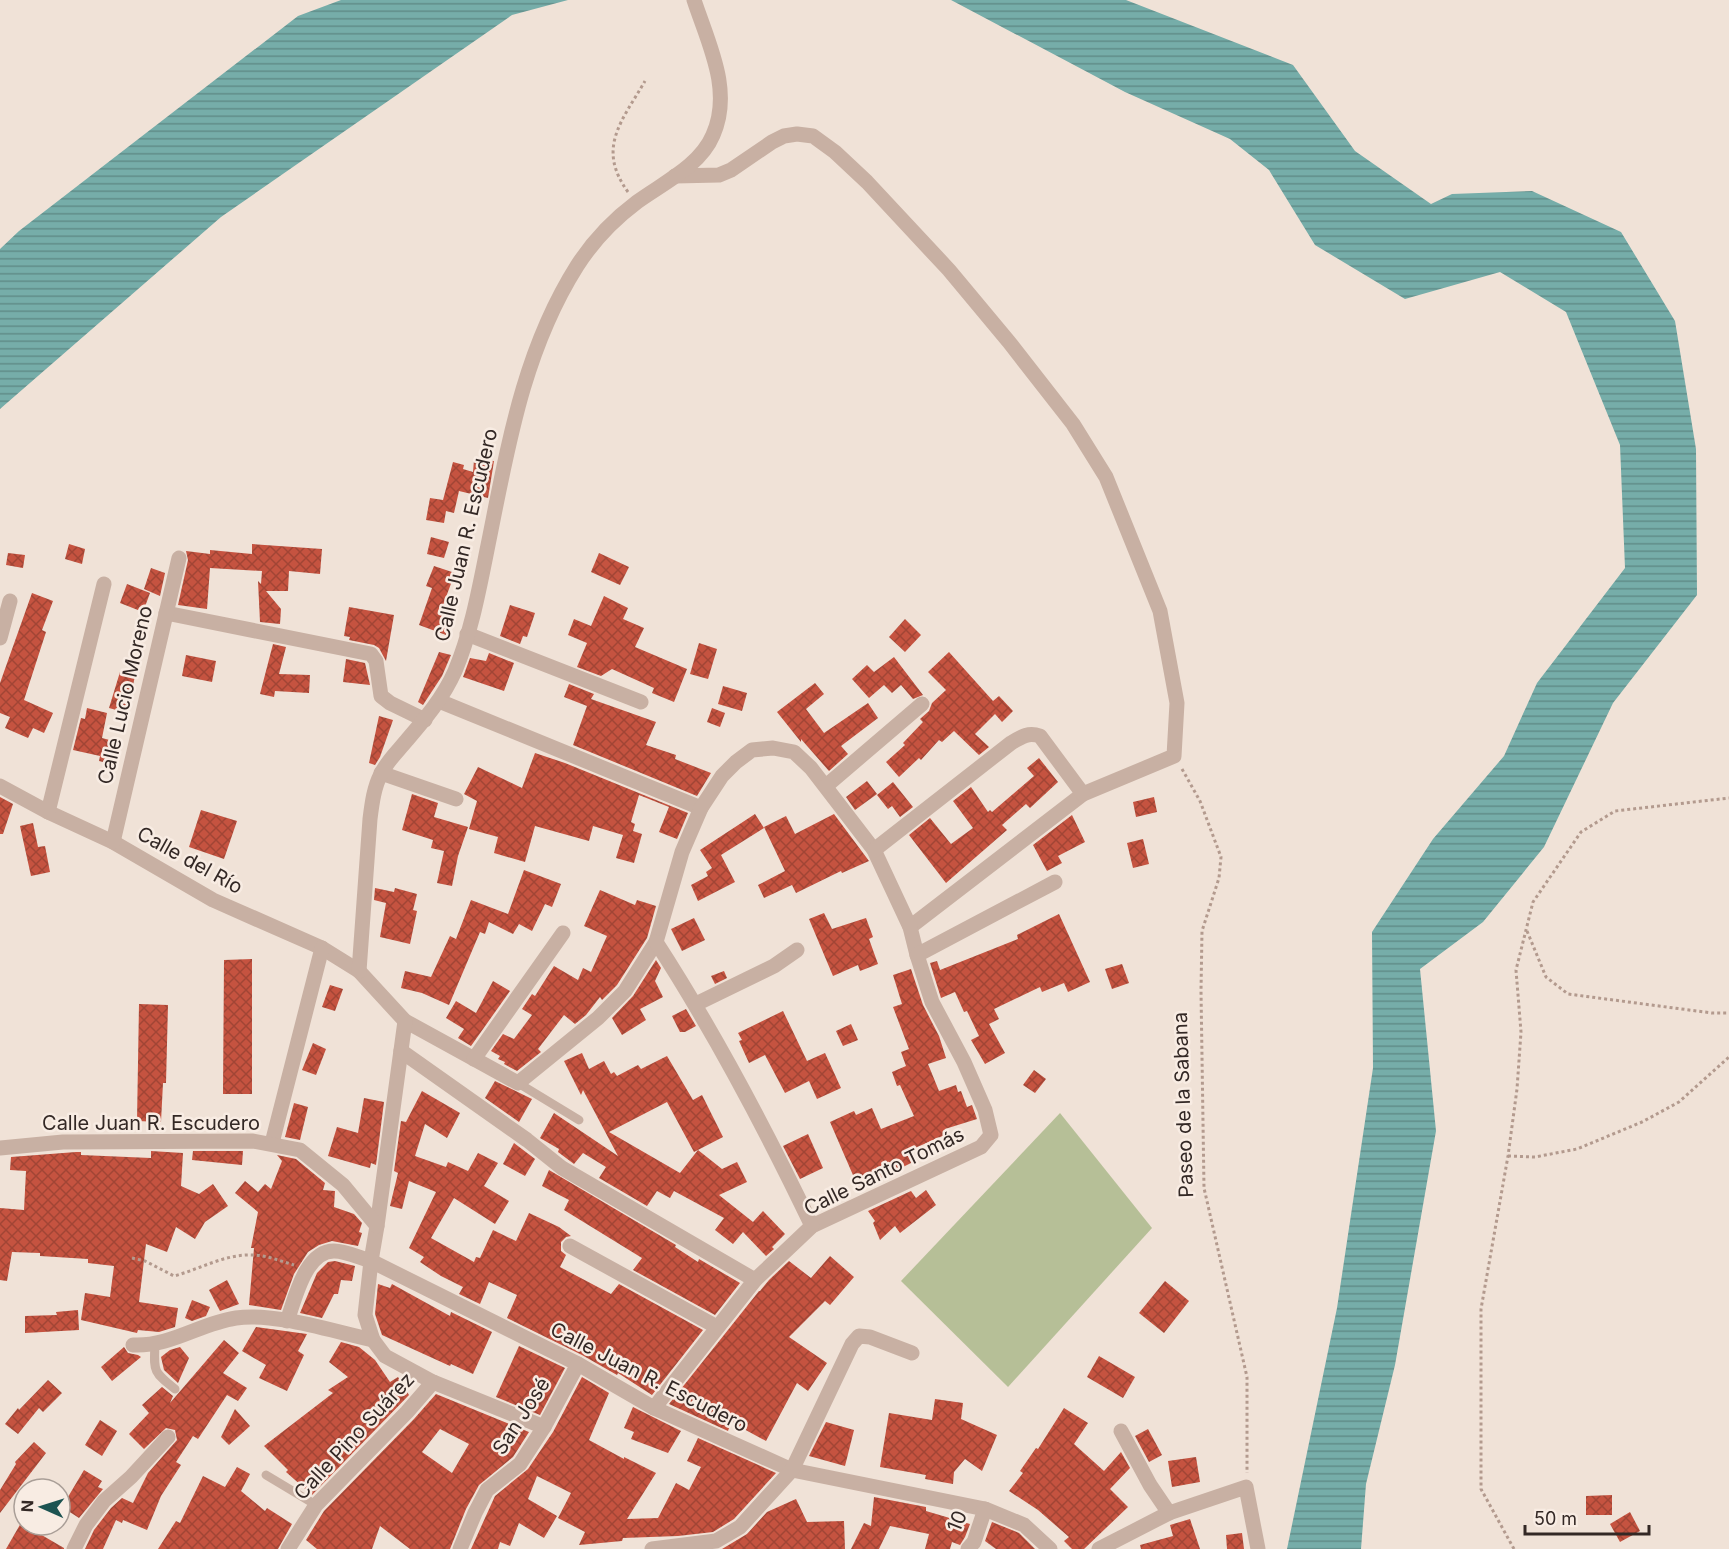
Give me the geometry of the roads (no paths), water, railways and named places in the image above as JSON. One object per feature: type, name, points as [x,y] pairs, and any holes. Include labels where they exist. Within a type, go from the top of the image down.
[{"type":"street","name":"Calle Juan R. Escudero","points":[[359,971],[373,797],[381,773],[439,701],[455,671],[482,575],[520,395],[554,306],[578,264],[603,231],[702,153],[713,136],[721,100],[721,89],[715,63],[694,0]]},
{"type":"street","points":[[675,176],[719,175],[731,170],[772,141],[797,134],[813,136],[835,152],[867,182],[949,270],[1073,424],[1106,477],[1160,611],[1177,703],[1174,756],[1083,794],[910,927]]},
{"type":"street","name":"Calle Lucio Moreno","points":[[113,842],[179,558]]},
{"type":"street","points":[[48,812],[104,584]]},
{"type":"street","points":[[0,638],[10,601]]},
{"type":"street","points":[[166,613],[371,654],[376,661],[381,696],[425,720]]},
{"type":"street","points":[[467,634],[641,702]]},
{"type":"street","points":[[439,701],[701,808]]},
{"type":"street","points":[[826,786],[922,704]]},
{"type":"street","points":[[874,850],[1011,743],[1026,735],[1040,736],[1083,794]]},
{"type":"street","points":[[359,971],[405,1021],[518,1083],[598,1018],[626,991],[656,942],[682,852],[701,808],[722,776],[753,750],[773,748],[794,752],[826,786],[874,850],[910,927],[917,955],[1055,882]]},
{"type":"street","points":[[381,773],[456,799]]},
{"type":"street","name":"Calle del Río","points":[[0,786],[48,812],[113,842],[213,900],[322,948],[359,971]]},
{"type":"street","points":[[474,1059],[563,933]]},
{"type":"street","points":[[656,942],[696,1004],[773,1145],[812,1226]]},
{"type":"street","points":[[272,1143],[322,948]]},
{"type":"street","points":[[696,1004],[774,966],[797,950]]},
{"type":"street","name":"Calle Santo Tomás","points":[[654,1408],[755,1280],[812,1226],[981,1147],[991,1135],[985,1110],[964,1062],[932,1002],[917,955]]},
{"type":"street","points":[[405,1021],[365,1315],[373,1340],[386,1356],[433,1382],[544,1427]]},
{"type":"street","points":[[401,1051],[527,1140],[562,1168],[755,1280]]},
{"type":"street","name":"Calle Juan R. Escudero","points":[[0,1148],[63,1142],[253,1141],[272,1143],[300,1150],[342,1185],[377,1226]]},
{"type":"street","points":[[570,1246],[717,1327]]},
{"type":"street","name":"Calle Juan R. Escudero","points":[[287,1321],[308,1268],[321,1254],[335,1251],[371,1261],[578,1364],[654,1408],[792,1470],[985,1509],[1024,1525],[1050,1549]]},
{"type":"street","points":[[133,1345],[145,1345],[176,1338],[232,1318],[251,1316],[287,1321],[373,1340]]},
{"type":"street","points":[[652,1549],[716,1541],[740,1527],[792,1470],[852,1344],[859,1336],[870,1337],[912,1353]]},
{"type":"street","name":"San José","points":[[460,1549],[487,1490],[520,1464],[544,1427],[578,1364]]},
{"type":"street","name":"Calle Pino Suárez","points":[[288,1549],[316,1504],[407,1412],[433,1382]]},
{"type":"street","points":[[1121,1431],[1150,1485],[1169,1513]]},
{"type":"street","points":[[74,1549],[86,1525],[104,1501],[131,1477],[168,1437]]},
{"type":"street","points":[[1100,1549],[1169,1513],[1246,1486],[1258,1549]]},
{"type":"street","name":"10","points":[[968,1549],[974,1542],[985,1509]]},
{"type":"lane","points":[[518,1083],[579,1120]]},
{"type":"lane","points":[[155,1342],[154,1368],[159,1377],[175,1389]]},
{"type":"lane","points":[[267,1475],[316,1504]]},
{"type":"water","points":[[341,0],[568,0],[512,15],[221,217],[0,409],[0,249],[19,231],[298,16]]},
{"type":"water","points":[[951,0],[1126,0],[1293,65],[1355,151],[1431,204],[1452,194],[1532,191],[1621,232],[1675,321],[1696,449],[1697,595],[1613,703],[1544,847],[1483,922],[1420,969],[1436,1131],[1395,1365],[1366,1484],[1361,1549],[1287,1549],[1337,1308],[1373,1068],[1372,932],[1433,839],[1504,756],[1537,683],[1625,568],[1620,445],[1566,312],[1500,272],[1405,299],[1315,245],[1269,170],[1230,139],[1125,92]]}]
